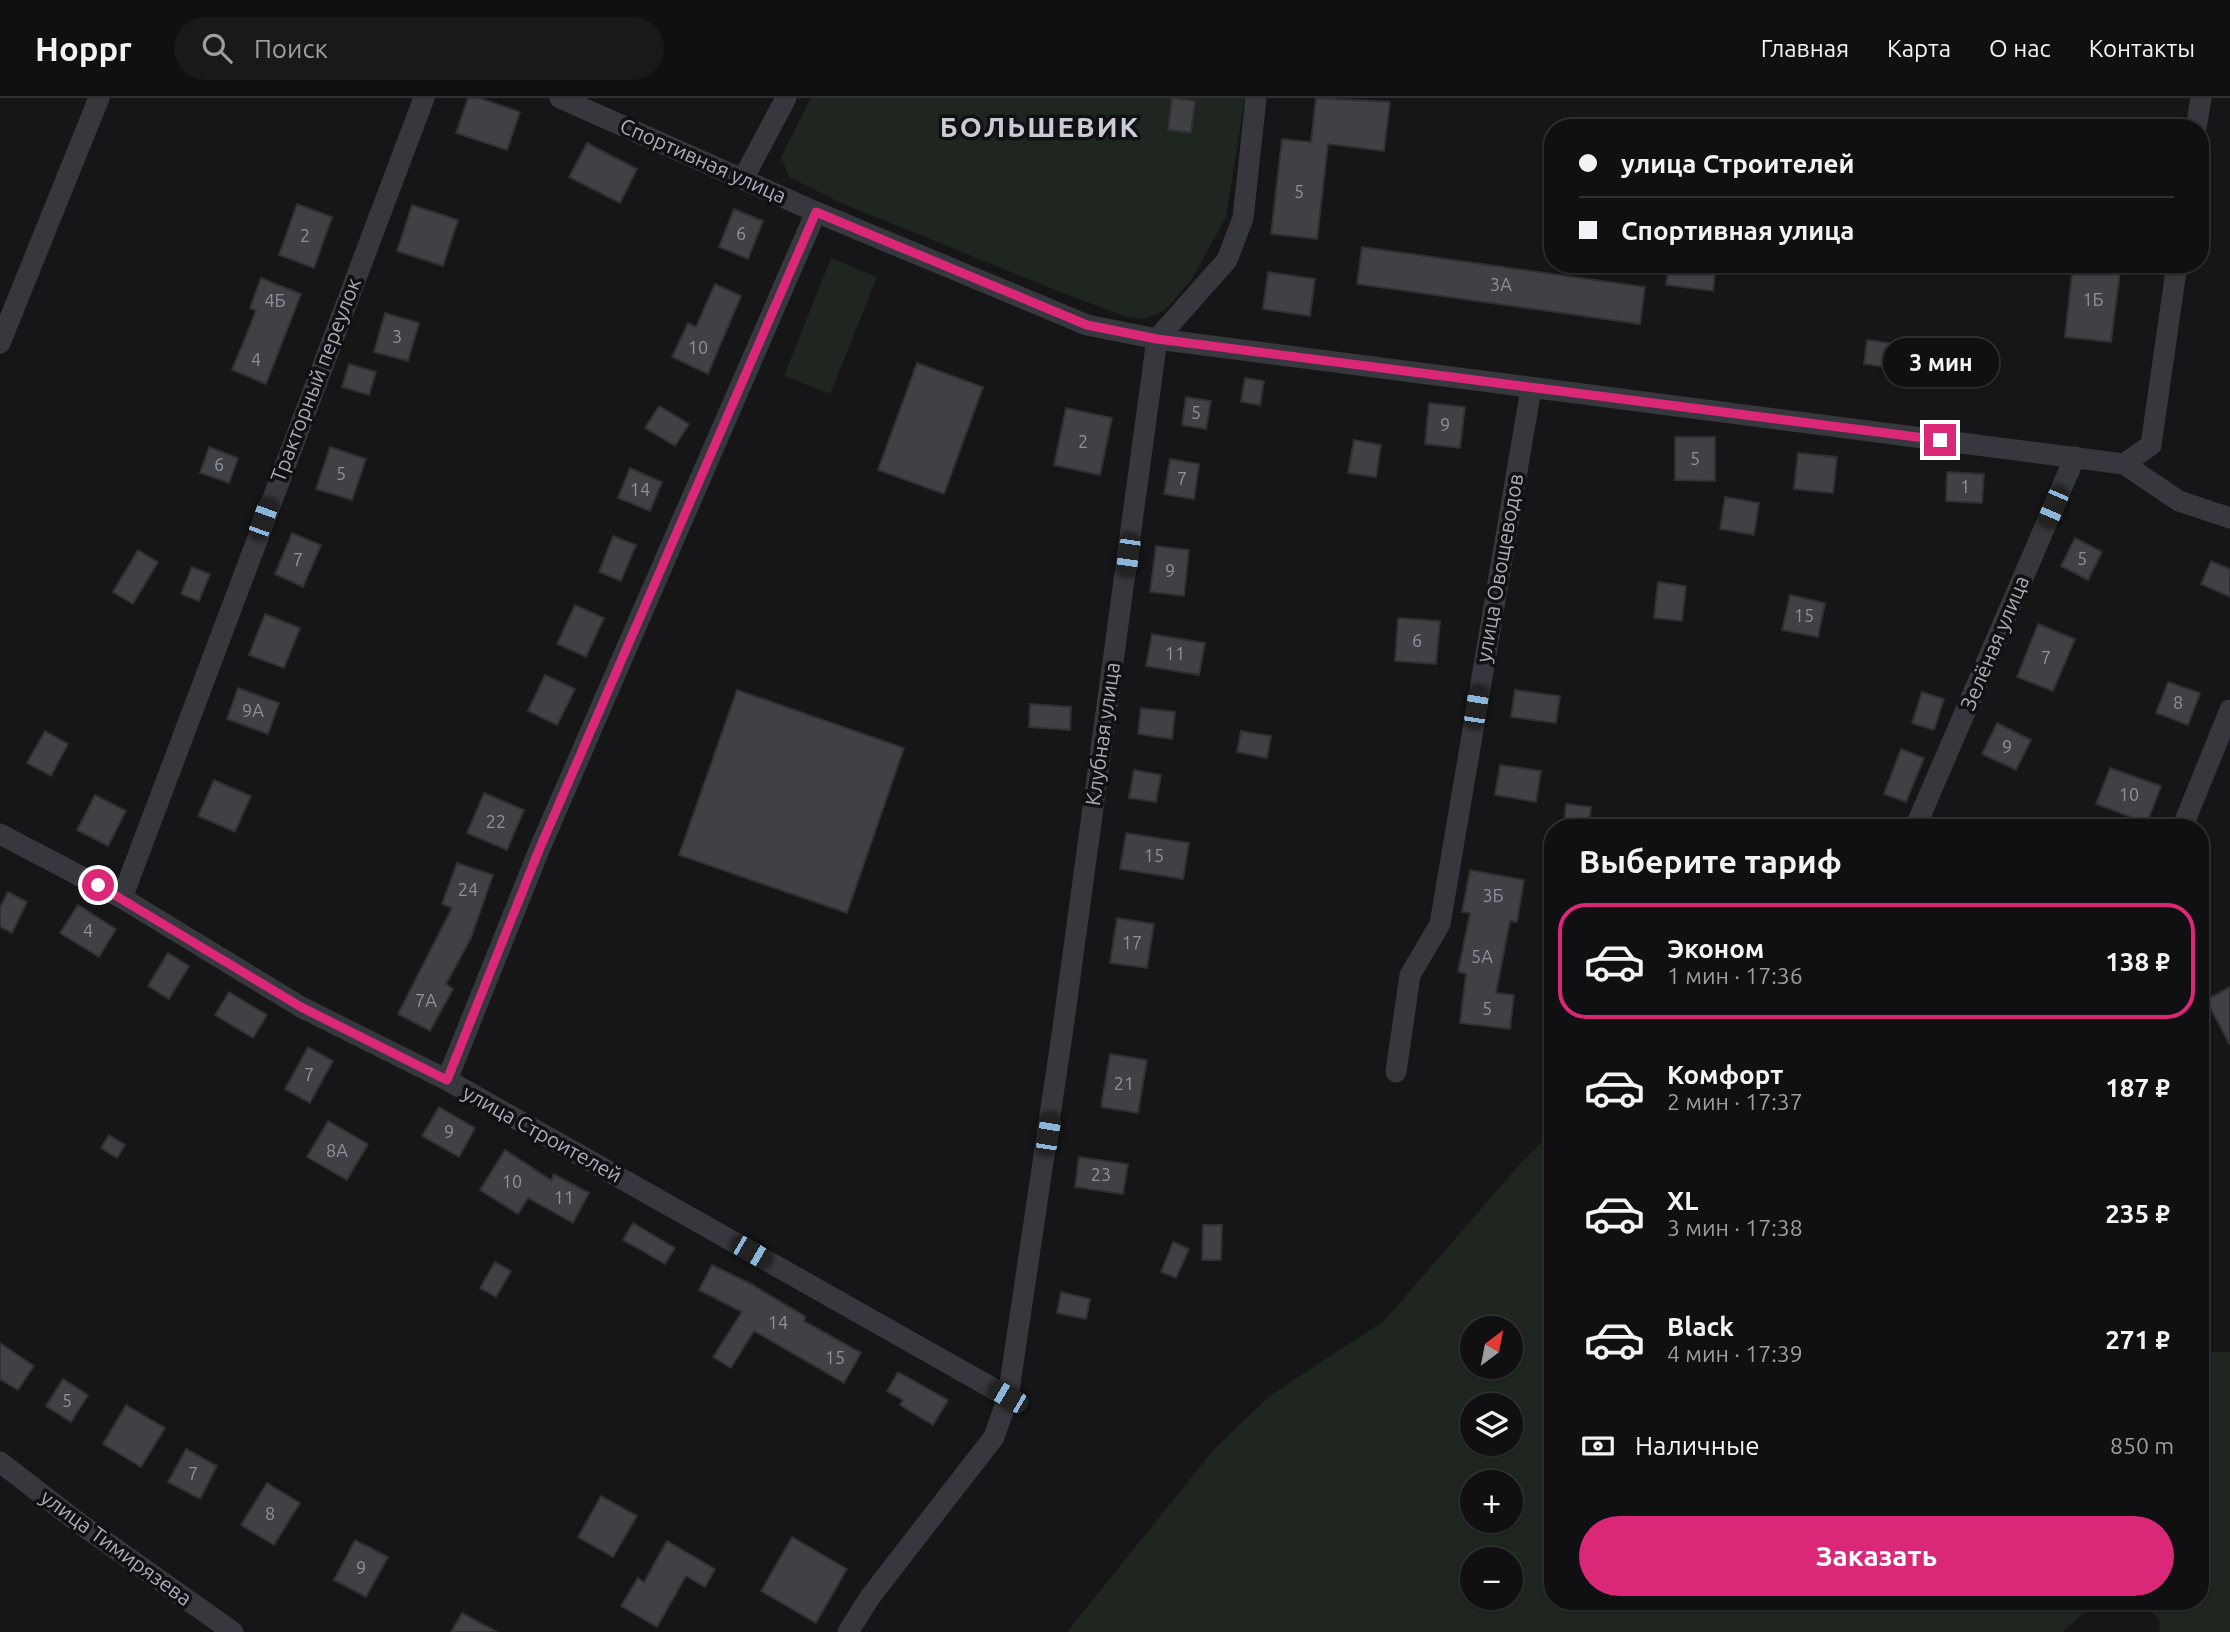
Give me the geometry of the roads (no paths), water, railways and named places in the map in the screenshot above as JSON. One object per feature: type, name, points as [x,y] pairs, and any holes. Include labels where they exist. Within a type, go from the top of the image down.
[{"type":"street","points":[[0,343],[99,98]]},
{"type":"street","name":"Тракторный переулок","points":[[122,898],[424,98]]},
{"type":"street","name":"Спортивная улица","points":[[560,98],[816,212],[1087,325],[1157,339],[2124,464],[2179,501],[2230,517]]},
{"type":"street","points":[[743,179],[786,98]]},
{"type":"street","points":[[1157,339],[1227,260],[1243,218],[1256,98]]},
{"type":"street","points":[[2198,119],[2201,98]]},
{"type":"street","points":[[447,1080],[539,850],[816,212]]},
{"type":"street","points":[[2124,464],[2151,445],[2176,273]]},
{"type":"street","name":"Клубная улица","points":[[848,1632],[870,1597],[995,1437],[1008,1397],[1063,1028],[1157,339]]},
{"type":"street","name":"улица Овощеводов","points":[[1396,1072],[1410,975],[1440,924],[1531,389]]},
{"type":"street","name":"Зелёная улица","points":[[1919,819],[2075,457]]},
{"type":"street","points":[[2186,819],[2230,710]]},
{"type":"street","name":"улица Строителей","points":[[0,834],[122,898],[301,1007],[447,1080],[1008,1397]]},
{"type":"street","name":"улица Тимирязева","points":[[0,1462],[79,1523],[233,1632]]},
{"type":"district","name":"БОЛЬШЕВИК","points":[[1040,127]]}]
